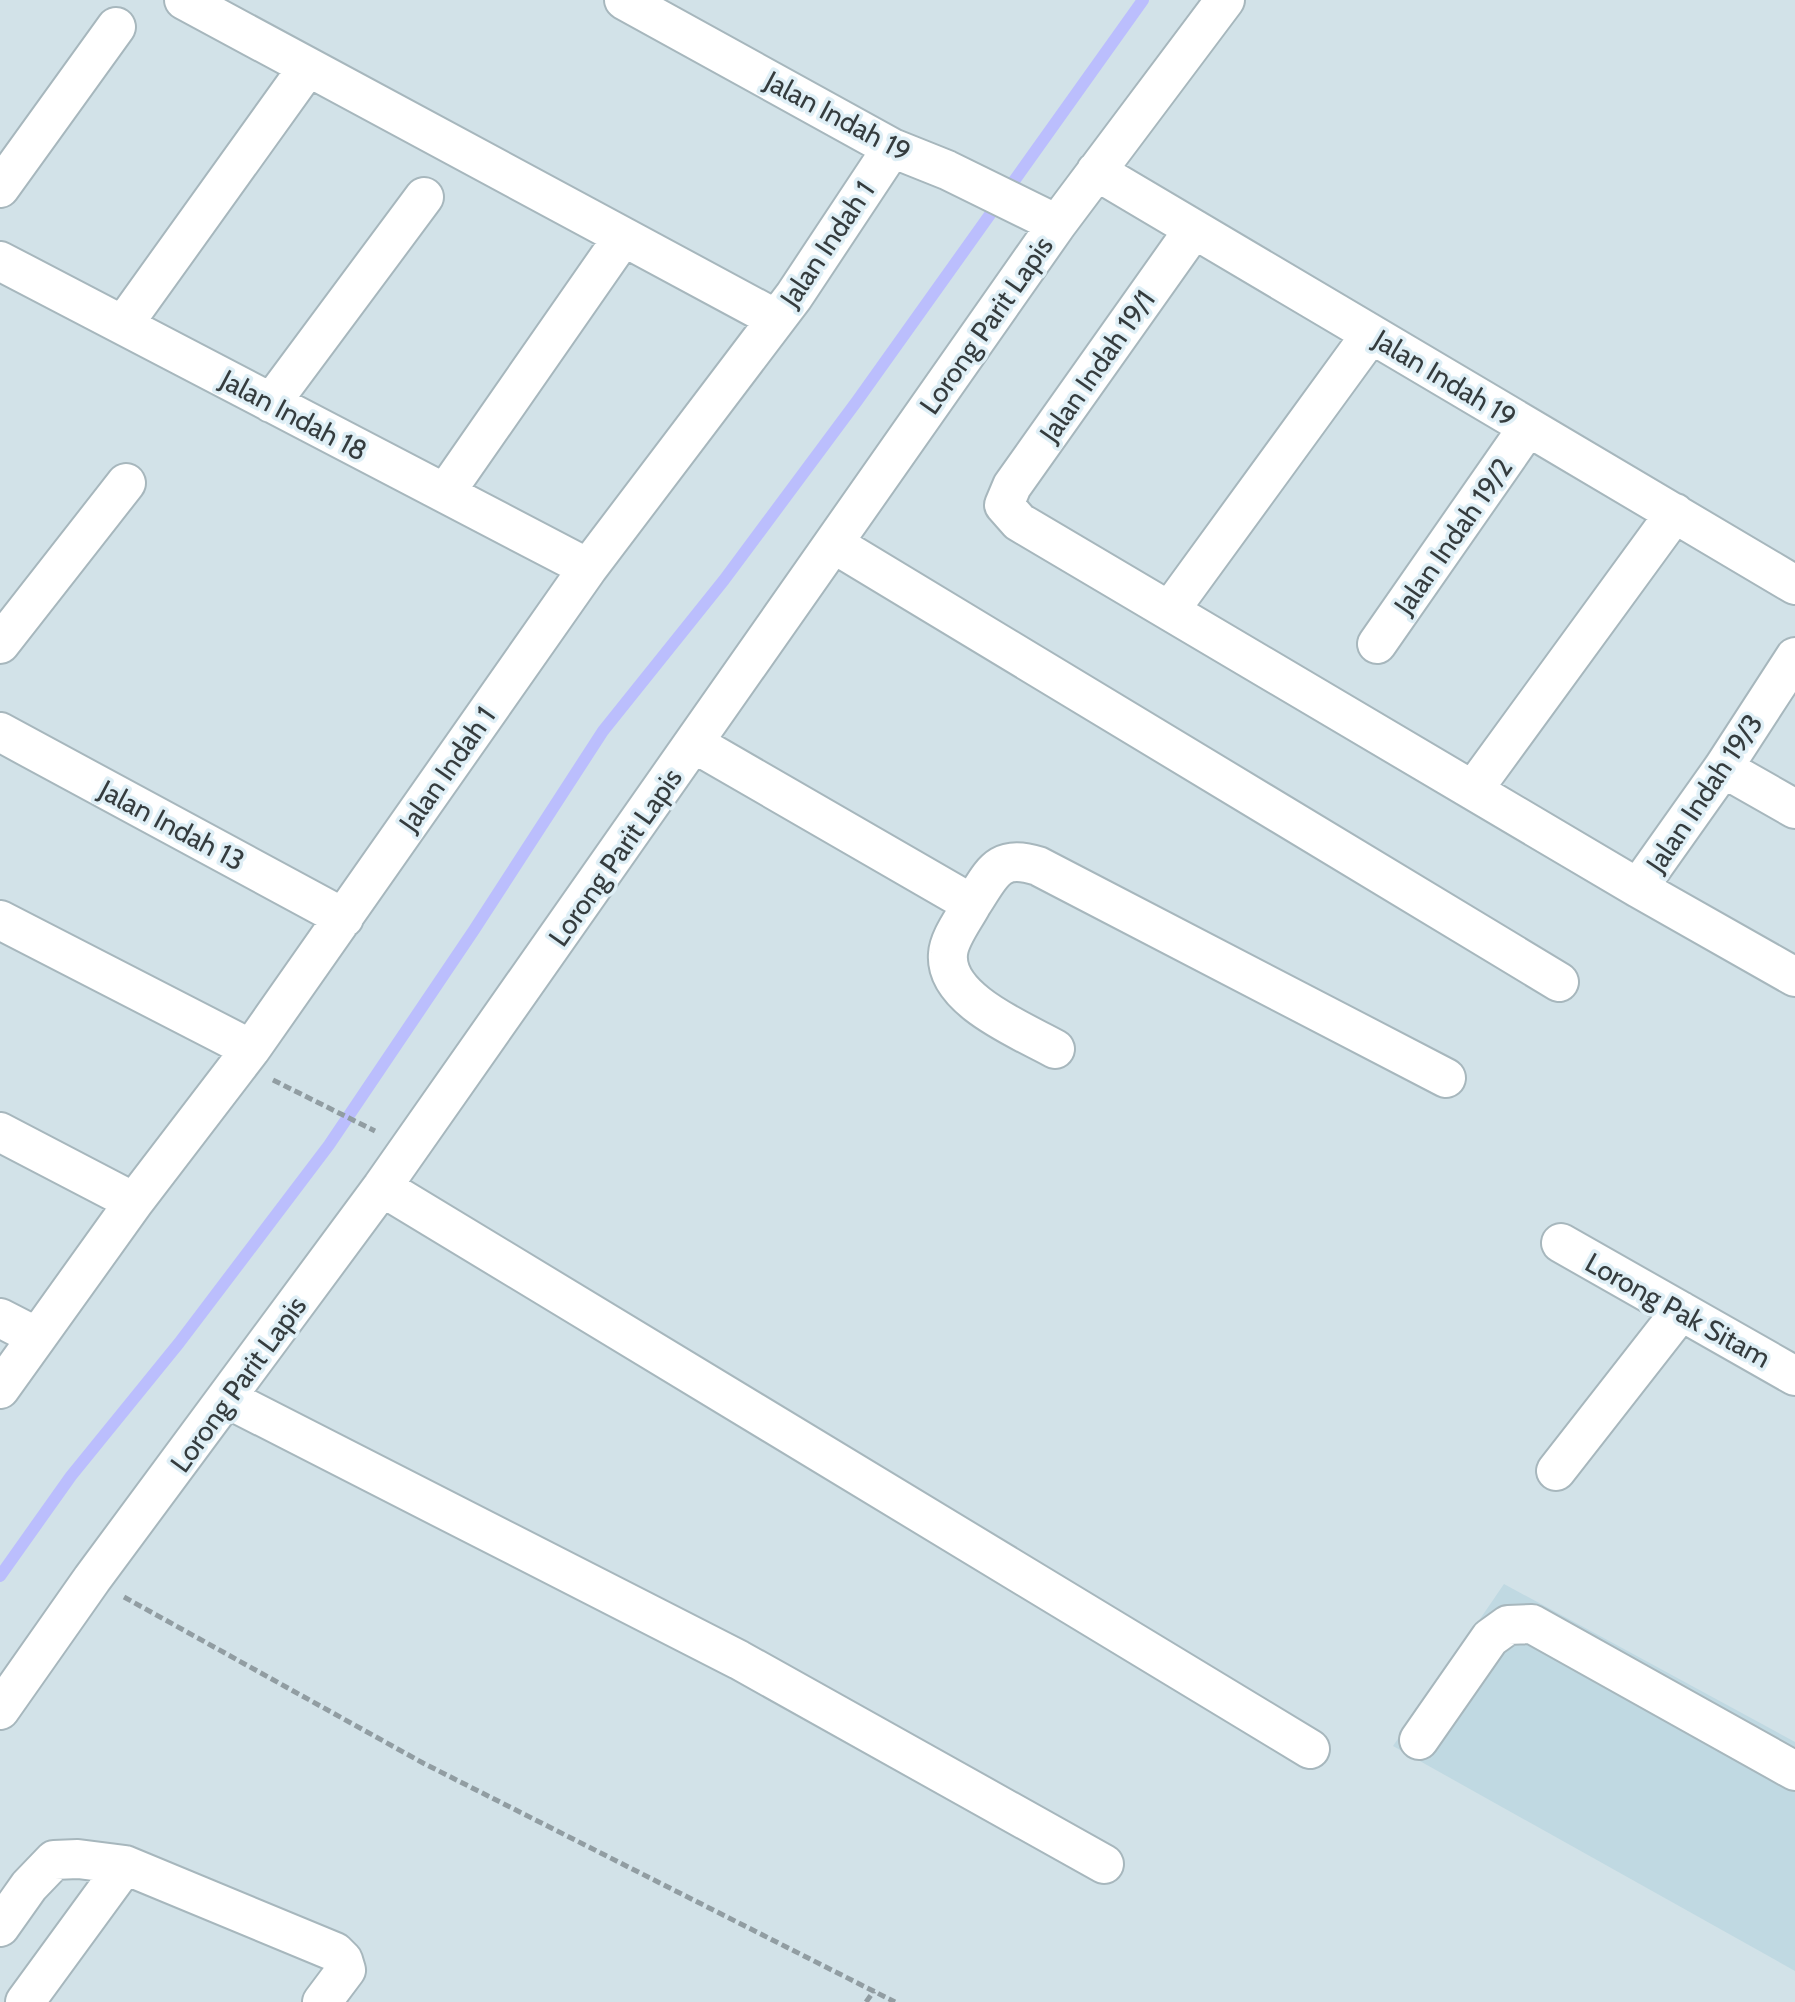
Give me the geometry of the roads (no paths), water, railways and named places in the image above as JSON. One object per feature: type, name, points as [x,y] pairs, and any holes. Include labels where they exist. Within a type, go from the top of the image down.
[{"type":"street","points":[[184,0],[776,319]]},
{"type":"street","name":"Jalan Indah 19","points":[[624,0],[892,148],[947,170],[1057,224]]},
{"type":"street","name":"Lorong Parit Lapis","points":[[0,1710],[92,1579],[382,1187],[1057,224],[1225,0]]},
{"type":"street","points":[[0,188],[116,27]]},
{"type":"street","points":[[123,325],[308,67]]},
{"type":"street","name":"Jalan Indah 1","points":[[0,1389],[134,1202],[251,1049],[588,568],[776,319],[892,148]]},
{"type":"street","name":"Jalan Indah 19","points":[[1096,171],[1795,585]]},
{"type":"street","points":[[271,403],[424,197]]},
{"type":"street","name":"Jalan Indah 19/1","points":[[1170,610],[1019,522],[1004,505],[1012,486],[1194,229]]},
{"type":"street","points":[[445,493],[623,237]]},
{"type":"street","name":"Jalan Indah 18","points":[[0,261],[588,568]]},
{"type":"street","points":[[1371,334],[1170,610],[1638,888],[1795,977]]},
{"type":"street","name":"Jalan Indah 19/2","points":[[1377,644],[1528,427]]},
{"type":"street","points":[[0,644],[126,483]]},
{"type":"street","points":[[1473,790],[1675,513]]},
{"type":"street","points":[[834,544],[1559,982]]},
{"type":"street","name":"Jalan Indah 19/3","points":[[1638,888],[1723,768],[1795,657]]},
{"type":"street","name":"Jalan Indah 13","points":[[0,732],[344,918]]},
{"type":"street","points":[[695,744],[972,904]]},
{"type":"street","points":[[1723,768],[1795,809]]},
{"type":"street","points":[[1055,1049],[980,1008],[954,977],[948,964],[948,951],[972,904],[997,866],[1010,861],[1038,866],[1446,1078]]},
{"type":"street","points":[[0,920],[251,1049]]},
{"type":"street","points":[[0,1132],[134,1202]]},
{"type":"street","points":[[382,1187],[1310,1749]]},
{"type":"street","name":"Lorong Pak Sitam","points":[[1561,1243],[1795,1376]]},
{"type":"street","points":[[1556,1471],[1681,1311]]},
{"type":"street","points":[[0,1318],[37,1337]]},
{"type":"street","points":[[228,1399],[739,1660],[1104,1864]]},
{"type":"street","points":[[1419,1740],[1490,1638],[1508,1625],[1532,1624],[1795,1771]]},
{"type":"street","points":[[0,1927],[29,1886],[54,1860],[78,1859],[125,1865],[335,1952],[343,1960],[346,1970],[322,2002]]},
{"type":"street","points":[[25,2002],[125,1865]]},
{"type":"waterway","points":[[0,1576],[71,1476],[179,1343],[329,1145],[603,731],[724,580],[857,401],[1143,0]]}]
